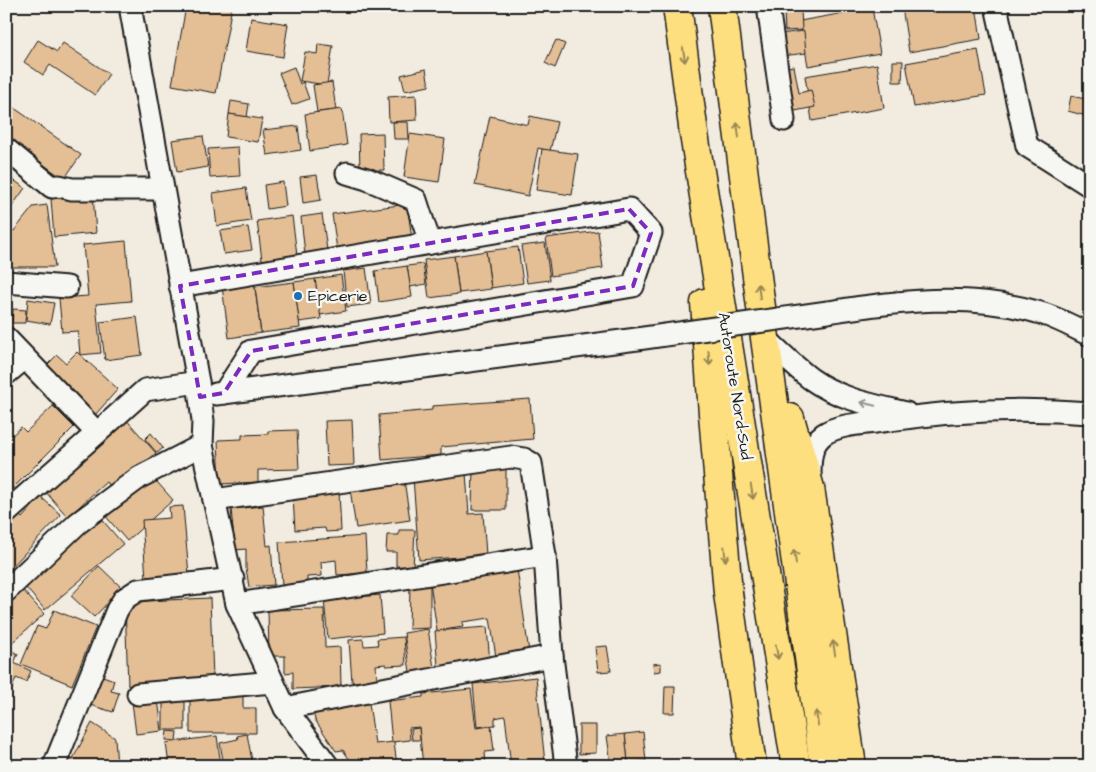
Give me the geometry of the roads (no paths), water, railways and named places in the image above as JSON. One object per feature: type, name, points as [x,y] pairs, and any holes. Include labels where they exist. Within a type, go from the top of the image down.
[{"type":"highway","name":"Autoroute Nord-Sud","points":[[677,6],[694,134],[796,766]]},
{"type":"highway","points":[[722,6],[824,766]]},
{"type":"highway","points":[[694,134],[713,414],[742,729],[742,766]]},
{"type":"highway","points":[[767,350],[782,392],[810,488],[852,766]]},
{"type":"highway","points":[[728,592],[752,766]]},
{"type":"street","points":[[130,6],[199,389],[203,421],[202,446],[237,604],[285,708],[326,766]]},
{"type":"street","points":[[768,6],[784,120]]},
{"type":"street","points":[[996,6],[1027,146],[1090,186]]},
{"type":"street","points":[[6,149],[52,187],[59,186],[72,189],[162,189]]},
{"type":"street","points":[[347,173],[367,178],[416,200],[430,243]]},
{"type":"street","points":[[180,286],[629,209],[651,233],[633,286],[251,351],[224,393]]},
{"type":"street","points":[[6,282],[67,286]]},
{"type":"street","points":[[6,513],[145,390],[199,389],[224,393],[637,339],[880,304],[935,300],[1002,304],[1037,312],[1090,335]]},
{"type":"street","points":[[6,338],[97,434]]},
{"type":"street","points":[[767,350],[796,366],[812,380],[830,390],[857,401],[916,416]]},
{"type":"street","points":[[6,374],[25,358]]},
{"type":"street","points":[[810,488],[812,452],[818,440],[825,434],[838,428],[916,416],[996,411],[1090,413]]},
{"type":"street","points":[[6,591],[86,517],[140,477],[202,446]]},
{"type":"street","points":[[214,500],[511,457],[524,458],[531,463],[545,556],[552,656],[566,766]]},
{"type":"street","points":[[237,604],[545,556]]},
{"type":"street","points":[[54,766],[117,610],[124,599],[138,590],[233,580]]},
{"type":"street","points":[[285,708],[552,656]]},
{"type":"street","points":[[138,694],[273,682]]},
{"type":"place","name":"Epicerie","points":[[298,296]]}]
